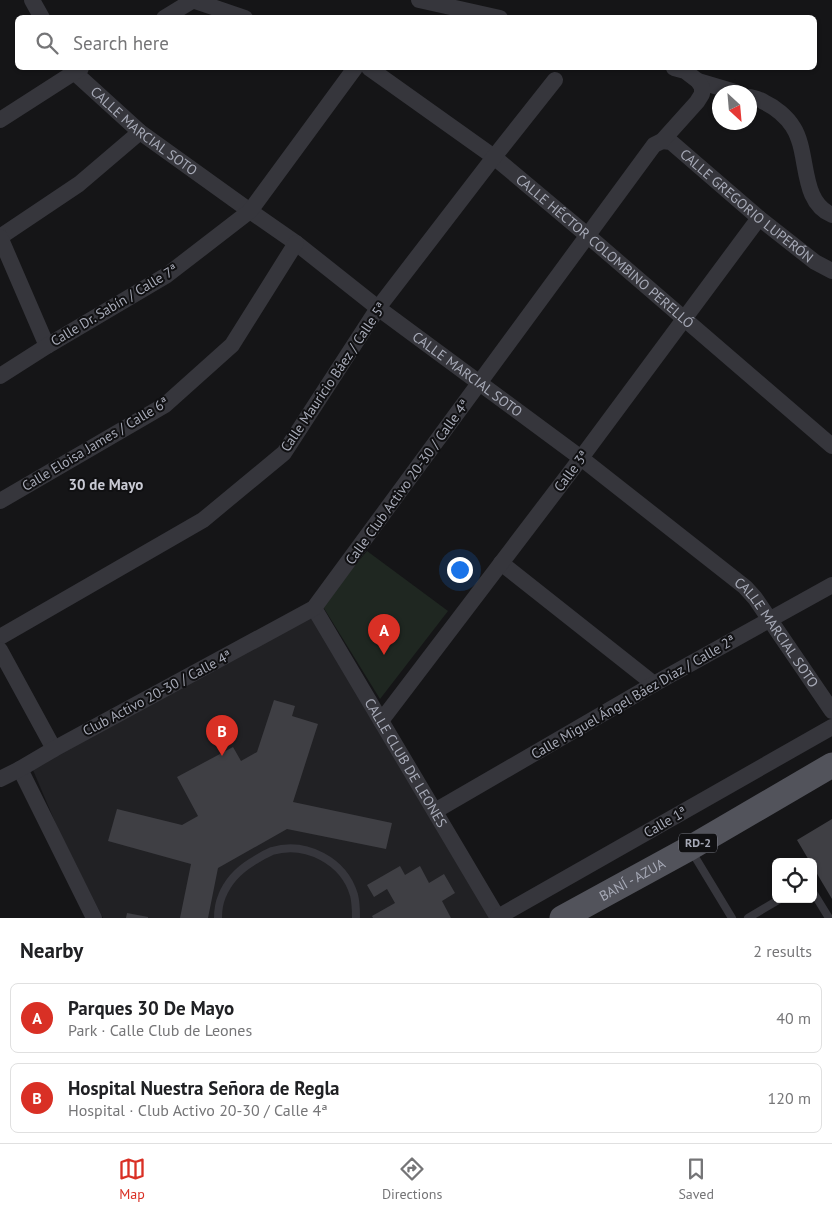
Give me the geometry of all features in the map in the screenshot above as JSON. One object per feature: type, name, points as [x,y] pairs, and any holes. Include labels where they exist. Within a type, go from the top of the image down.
[{"type":"main road","name":"BANÍ - AZUA","points":[[565,917],[690,848],[832,765]]},
{"type":"street","points":[[32,0],[40,15]]},
{"type":"street","points":[[169,15],[192,0],[236,15]]},
{"type":"street","points":[[419,0],[486,15]]},
{"type":"street","points":[[0,120],[75,70]]},
{"type":"street","name":"CALLE MARCIAL SOTO","points":[[77,70],[140,132],[296,243],[378,308],[581,458],[744,587],[755,598],[832,711]]},
{"type":"street","name":"Calle Dr. Sabín / Calle 7ª","points":[[0,376],[167,275],[250,211],[355,70]]},
{"type":"street","name":"CALLE HÉCTOR COLOMBINO PERELLÓ","points":[[372,70],[494,157],[832,446]]},
{"type":"street","points":[[681,70],[698,81],[712,85]]},
{"type":"street","name":"Calle Mauricio Báez / Calle 5ª","points":[[0,637],[203,520],[284,453],[378,308],[555,80]]},
{"type":"street","name":"Calle Club Activo 20-30 / Calle 4ª","points":[[314,608],[654,145],[662,141],[697,102],[702,94],[702,87],[698,81]]},
{"type":"street","points":[[757,99],[765,102],[783,114],[794,127],[801,145],[811,194],[817,204],[832,215]]},
{"type":"street","points":[[47,346],[0,237],[79,184],[140,132]]},
{"type":"street","name":"CALLE GREGORIO LUPERÓN","points":[[662,141],[671,142],[759,218],[815,262],[832,271]]},
{"type":"street","name":"Calle 3ª","points":[[381,721],[581,458],[759,218]]},
{"type":"street","name":"Calle Eloisa James / Calle 6ª","points":[[0,500],[166,405],[232,345],[296,243]]},
{"type":"street","points":[[501,563],[654,684]]},
{"type":"street","name":"Calle Miguel Ángel Báez Díaz / Calle 2ª","points":[[434,811],[654,684],[832,585]]},
{"type":"street","name":"CALLE CLUB DE LEONES","points":[[314,608],[498,918]]},
{"type":"street","name":"Club Activo 20-30 / Calle 4ª","points":[[0,779],[314,608]]},
{"type":"street","points":[[0,650],[54,748]]},
{"type":"street","name":"Calle 1ª","points":[[498,918],[832,727]]},
{"type":"street","points":[[20,769],[94,918]]},
{"type":"lane","points":[[690,848],[732,918]]},
{"type":"lane","points":[[218,918],[222,896],[234,876],[262,855],[284,849],[295,849],[327,858],[344,874],[354,896],[356,918]]},
{"type":"lane","points":[[817,898],[829,918]]},
{"type":"lane","points":[[748,918],[773,903]]},
{"type":"shaded area","points":[[367,551],[448,611],[380,699],[322,605]]},
{"type":"shaded area","points":[[314,608],[498,918],[103,918],[58,829],[30,763]]},
{"type":"building","points":[[274,700],[295,706],[292,716],[318,724],[293,802],[392,823],[386,849],[287,829],[218,868],[208,918],[180,918],[191,864],[108,841],[117,809],[182,825],[198,816],[177,777],[233,747],[241,761],[257,752]]},
{"type":"building","points":[[832,819],[832,899],[817,874],[817,858],[808,858],[797,840]]},
{"type":"building","points":[[400,866],[405,875],[420,866],[429,883],[444,874],[455,893],[442,901],[451,918],[373,918],[372,916],[395,903],[387,889],[374,897],[367,885]]},
{"type":"building","points":[[127,913],[148,917],[148,918],[126,918]]},
{"type":"place","name":"Parques 30 De Mayo","points":[[384,655]]},
{"type":"place","name":"Hospital Nuestra Señora de Regla","points":[[222,756]]},
{"type":"district","name":"30 de Mayo","points":[[106,485]]}]
